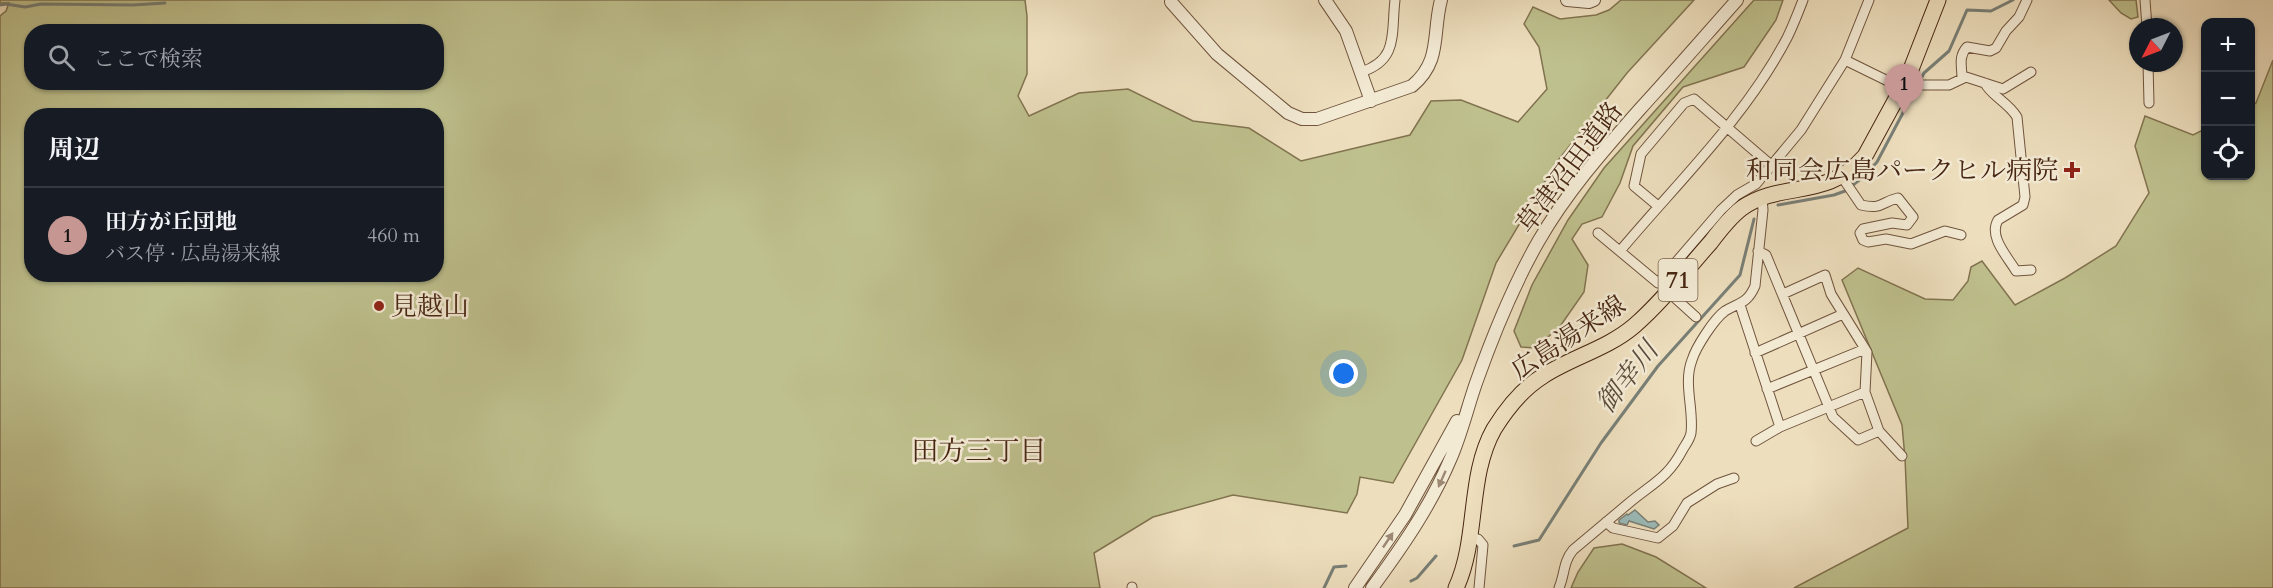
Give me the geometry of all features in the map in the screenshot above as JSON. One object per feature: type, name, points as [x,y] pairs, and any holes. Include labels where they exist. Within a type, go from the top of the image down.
[{"type":"main road","name":"広島湯来線","points":[[1456,588],[1471,537],[1477,485],[1487,446],[1511,403],[1529,385],[1544,375],[1600,349],[1635,326],[1668,292],[1735,214],[1750,202],[1823,185],[1842,177],[1865,156],[1905,82],[1938,0]]},
{"type":"street","points":[[1325,0],[1346,31],[1371,101]]},
{"type":"street","points":[[1360,72],[1386,57],[1390,49],[1395,0]]},
{"type":"street","points":[[1172,2],[1217,54],[1288,113],[1302,119],[1317,119],[1412,86],[1423,77],[1432,58],[1441,0]]},
{"type":"street","points":[[1567,0],[1589,2],[1594,0]]},
{"type":"street","name":"草津沼田道路","points":[[1476,384],[1518,280],[1562,204],[1620,131],[1737,0]]},
{"type":"street","points":[[1620,251],[1726,128],[1787,38],[1803,0]]},
{"type":"street","points":[[1598,233],[1660,284],[1721,210],[1737,195],[1756,184],[1801,130],[1845,60],[1869,0]]},
{"type":"street","points":[[1962,78],[1960,60],[1967,47],[1990,51],[1996,48],[2006,31],[2019,16],[2027,0]]},
{"type":"street","points":[[2145,0],[2146,18]]},
{"type":"street","points":[[1845,60],[1905,82],[1921,85],[1950,85],[1966,77],[2003,89],[2031,72]]},
{"type":"street","points":[[2148,72],[2149,103]]},
{"type":"street","points":[[1984,83],[1987,89],[2012,109],[2016,117],[2025,197],[2023,205],[1998,220],[1997,239],[2016,270],[2031,270]]},
{"type":"street","points":[[1658,206],[1634,186],[1641,154],[1684,103],[1694,99],[1772,165]]},
{"type":"street","points":[[1842,177],[1861,205],[1883,206],[1890,200],[1898,198],[1913,217],[1907,225],[1892,223],[1863,229],[1860,233],[1863,240],[1868,242],[1886,239],[1911,244],[1945,231],[1961,235]]},
{"type":"street","points":[[1559,588],[1563,579],[1565,559],[1573,550],[1664,478],[1676,464],[1690,436],[1692,415],[1689,374],[1692,360],[1715,320],[1725,311],[1740,305],[1750,296],[1755,286],[1763,210],[1762,198]]},
{"type":"street","points":[[1758,251],[1766,255],[1800,332],[1833,417],[1858,440],[1880,430]]},
{"type":"street","points":[[1783,294],[1825,275],[1831,294],[1867,352],[1865,392],[1880,430],[1902,456]]},
{"type":"street","points":[[1675,298],[1696,317]]},
{"type":"street","points":[[1740,305],[1780,427]]},
{"type":"street","points":[[1755,353],[1843,314]]},
{"type":"street","points":[[1767,389],[1865,349]]},
{"type":"street","points":[[1354,588],[1425,483],[1476,384]]},
{"type":"street","points":[[1372,588],[1418,523],[1437,491],[1451,458],[1476,384]]},
{"type":"street","points":[[1756,441],[1780,427],[1865,392]]},
{"type":"street","points":[[1606,522],[1613,528],[1658,538],[1673,526],[1687,503],[1717,484],[1734,478]]},
{"type":"street","points":[[1471,537],[1478,539],[1483,546],[1479,588]]},
{"type":"green space","points":[[0,0],[1025,0],[1027,74],[1018,96],[1029,116],[1079,93],[1128,89],[1193,121],[1249,128],[1301,161],[1410,135],[1431,101],[1461,100],[1518,122],[1547,89],[1539,47],[1524,24],[1533,7],[1560,19],[1596,15],[1609,10],[1621,0],[1694,0],[1627,73],[1556,163],[1496,263],[1462,360],[1393,483],[1360,477],[1357,494],[1347,513],[1233,495],[1153,517],[1094,553],[1100,588],[0,588],[0,16],[6,11],[9,3],[0,3]]},
{"type":"green space","points":[[1754,0],[1783,0],[1776,20],[1744,67],[1683,87],[1633,146],[1620,183],[1602,217],[1582,224],[1572,239],[1588,265],[1584,292],[1561,325],[1536,348],[1521,347],[1514,331],[1532,285],[1568,220],[1604,168]]},
{"type":"green space","points":[[2109,0],[2136,0],[2138,17],[2129,18]]},
{"type":"green space","points":[[2273,60],[2273,588],[1794,588],[1908,528],[1902,425],[1842,280],[1858,268],[1925,299],[1953,300],[1968,281],[1971,267],[1982,261],[2015,305],[2065,278],[2116,246],[2149,193],[2135,146],[2145,116],[2193,135],[2201,131],[2201,180],[2255,180],[2256,103]]},
{"type":"green space","points":[[1622,544],[1656,557],[1706,588],[1571,588],[1578,572],[1594,548]]},
{"type":"water","points":[[1635,510],[1648,522],[1655,521],[1659,525],[1654,529],[1629,521],[1627,525],[1619,523],[1619,520]]},
{"type":"waterway","name":"御幸川","points":[[1778,205],[1834,195],[1845,191],[1862,178],[1877,162],[1924,73],[1949,51],[1967,10],[1991,11],[2013,0]]},
{"type":"waterway","points":[[0,5],[25,7],[41,4],[165,3]]},
{"type":"waterway","name":"御幸川","points":[[1514,546],[1539,540],[1601,443],[1658,366],[1740,275],[1754,219]]},
{"type":"waterway","name":"御幸川","points":[[1411,581],[1417,578],[1436,556]]},
{"type":"waterway","name":"御幸川","points":[[1324,588],[1334,567],[1346,566]]},
{"type":"place","name":"田方が丘団地","points":[[1904,114]]},
{"type":"place","name":"和同会広島パークヒル病院","points":[[2072,170]]},
{"type":"place","name":"見越山","points":[[379,306]]},
{"type":"district","name":"田方三丁目","points":[[979,451]]}]
